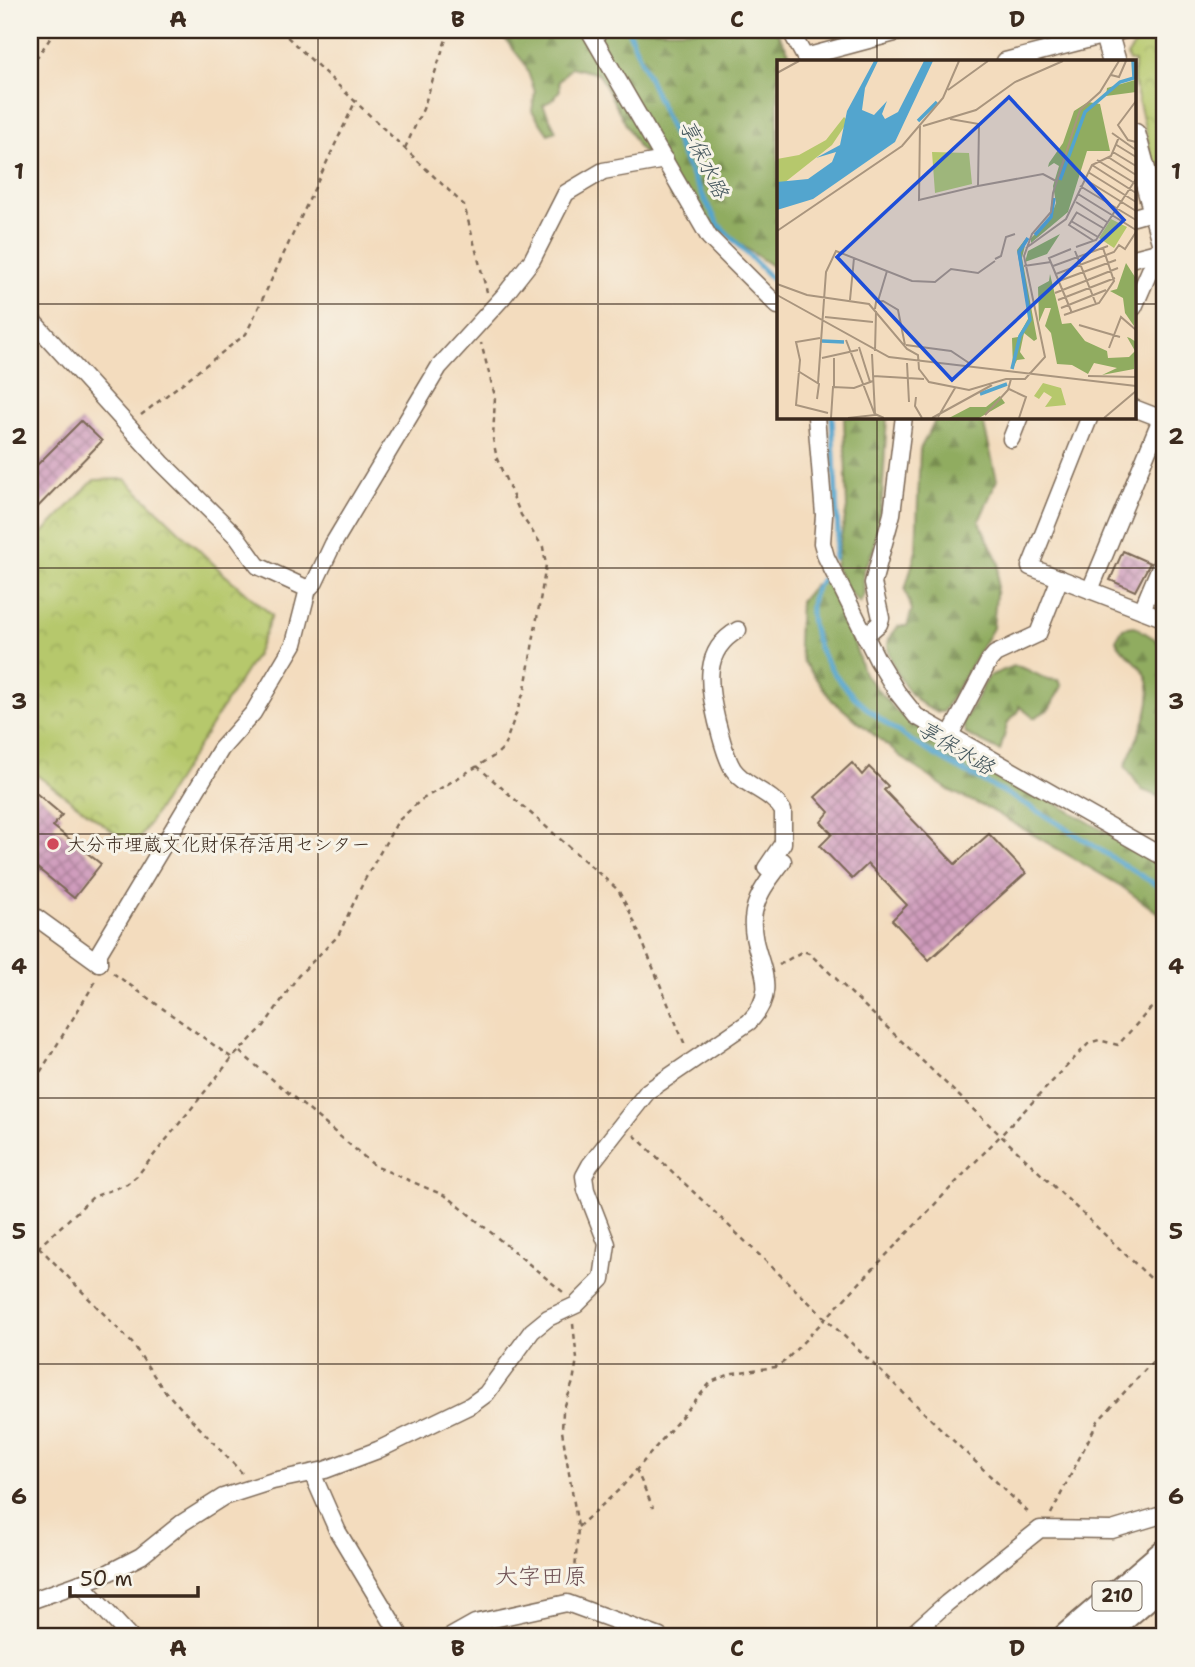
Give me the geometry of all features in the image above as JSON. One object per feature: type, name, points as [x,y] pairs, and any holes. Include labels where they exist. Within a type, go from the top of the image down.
[{"type":"highway","name":"210","points":[[1068,1637],[1165,1554]]},
{"type":"highway","name":"210","points":[[1099,1637],[1165,1580]]},
{"type":"street","points":[[589,30],[714,243],[777,304]]},
{"type":"street","points":[[790,30],[806,59],[906,30]]},
{"type":"street","points":[[1009,60],[1112,31],[1114,60]]},
{"type":"street","points":[[1136,150],[1144,214],[1160,246],[1136,302]]},
{"type":"street","points":[[99,963],[99,953],[209,768],[253,713],[294,644],[308,589],[315,582],[333,544],[439,367],[481,323],[531,260],[555,209],[574,186],[603,171],[665,160]]},
{"type":"street","points":[[1136,257],[1160,246]]},
{"type":"street","points":[[30,318],[162,463],[230,530],[258,566],[308,589]]},
{"type":"street","points":[[1090,590],[1164,416],[1136,409]]},
{"type":"street","points":[[816,418],[824,515],[822,543],[865,636],[910,710],[1165,858]]},
{"type":"street","points":[[865,636],[879,625],[881,618],[873,583],[892,514],[904,418]]},
{"type":"street","points":[[1011,439],[1019,418]]},
{"type":"street","points":[[1089,418],[1030,567],[1165,619]]},
{"type":"street","points":[[1142,610],[1165,555]]},
{"type":"street","points":[[950,735],[995,654],[1038,634],[1060,578]]},
{"type":"street","points":[[30,1601],[80,1583],[141,1556],[212,1503],[255,1487],[313,1473],[378,1450],[471,1405],[497,1382],[537,1326],[570,1309],[592,1290],[604,1274],[607,1244],[586,1190],[584,1177],[621,1122],[649,1091],[760,1010],[766,992],[765,973],[748,916],[747,896],[783,843],[784,817],[780,805],[734,770],[720,733],[709,691],[708,677],[712,659],[725,639],[738,630]]},
{"type":"street","points":[[754,929],[759,895],[783,861]]},
{"type":"street","points":[[30,914],[99,963]]},
{"type":"street","points":[[313,1473],[338,1532],[401,1637]]},
{"type":"street","points":[[909,1637],[947,1603],[1044,1528],[1112,1530],[1165,1514]]},
{"type":"street","points":[[80,1583],[130,1637]]},
{"type":"street","points":[[450,1637],[475,1623],[571,1604],[660,1637]]},
{"type":"path","points":[[30,67],[56,30]]},
{"type":"path","points":[[30,1255],[93,1197],[131,1181],[232,1058],[273,1015],[298,976],[338,936],[363,881],[398,821],[421,800],[503,747],[521,706],[546,565],[543,547],[521,515],[495,451],[495,397],[481,340],[481,323],[488,297],[467,211],[459,199],[280,30]]},
{"type":"path","points":[[404,149],[423,109],[449,30]]},
{"type":"path","points":[[129,425],[246,334],[356,100]]},
{"type":"path","points":[[477,766],[618,890],[631,914],[692,1061]]},
{"type":"path","points":[[765,973],[803,951],[809,953],[1165,1292]]},
{"type":"path","points":[[99,963],[232,1058]]},
{"type":"path","points":[[30,1089],[98,978],[99,963]]},
{"type":"path","points":[[578,1527],[604,1504],[711,1382],[733,1373],[775,1367],[826,1320],[1089,1043],[1099,1040],[1118,1045],[1150,1009],[1165,1001]]},
{"type":"path","points":[[240,1052],[375,1166],[440,1192],[482,1222],[559,1287],[570,1309],[577,1359],[573,1382],[563,1411],[562,1431],[578,1527],[571,1604]]},
{"type":"path","points":[[621,1122],[1044,1528],[1092,1429],[1165,1348]]},
{"type":"path","points":[[40,1247],[139,1351],[163,1389],[255,1487]]},
{"type":"path","points":[[30,1261],[34,1276],[30,1285]]},
{"type":"path","points":[[636,1469],[653,1508]]},
{"type":"green space","points":[[506,30],[776,30],[793,60],[777,60],[777,274],[772,266],[672,198],[659,167],[638,147],[599,74],[571,67],[559,81],[560,90],[552,100],[543,105],[556,131],[548,134],[532,111],[535,92],[525,64],[505,39]]},
{"type":"green space","points":[[1165,32],[1165,211],[1136,90],[1136,60],[1129,60],[1127,56],[1140,38]]},
{"type":"green space","points":[[844,418],[887,418],[882,500],[874,549],[863,571],[864,594],[860,603],[847,590],[835,566],[847,508]]},
{"type":"green space","points":[[936,418],[982,418],[997,480],[979,521],[999,563],[993,628],[943,712],[924,705],[906,688],[894,666],[888,645],[890,637],[899,626],[907,626],[912,610],[905,590],[916,551],[920,449]]},
{"type":"green space","points":[[125,479],[224,574],[272,615],[256,655],[134,847],[30,770],[30,546],[94,480]]},
{"type":"green space","points":[[826,582],[844,612],[864,674],[897,712],[1165,866],[1165,918],[1121,886],[991,810],[950,791],[901,757],[832,700],[803,661],[798,642],[800,602],[814,585]]},
{"type":"green space","points":[[1134,626],[1155,639],[1165,651],[1165,799],[1142,790],[1125,766],[1145,719],[1150,694],[1144,672],[1116,640],[1123,628]]},
{"type":"green space","points":[[1014,666],[1058,680],[1062,686],[1049,709],[1034,718],[1019,706],[1019,711],[1008,722],[1000,751],[966,734],[963,723],[989,676]]},
{"type":"building","points":[[81,421],[102,441],[30,515],[30,472]]},
{"type":"building","points":[[1123,551],[1150,563],[1135,591],[1110,580]]},
{"type":"building","points":[[852,763],[862,775],[869,767],[888,786],[884,790],[955,864],[989,834],[1026,873],[929,960],[892,920],[907,905],[868,864],[852,879],[820,846],[832,834],[821,822],[829,812],[815,797]]},
{"type":"building","name":"大分市埋蔵文化財保存活用センター","points":[[30,788],[62,815],[53,826],[101,864],[74,898],[30,862]]},
{"type":"waterway","name":"享保水路","points":[[628,30],[686,164],[718,224],[777,284]]},
{"type":"waterway","name":"享保水路","points":[[832,418],[838,534],[834,558]]},
{"type":"waterway","name":"享保水路","points":[[825,576],[812,598],[812,624],[823,656],[843,685],[871,711],[902,735],[1034,809],[1165,890]]},
{"type":"place","name":"大分市埋蔵文化財保存活用センター","points":[[53,844]]},
{"type":"district","name":"大字田原","points":[[541,1576]]}]
